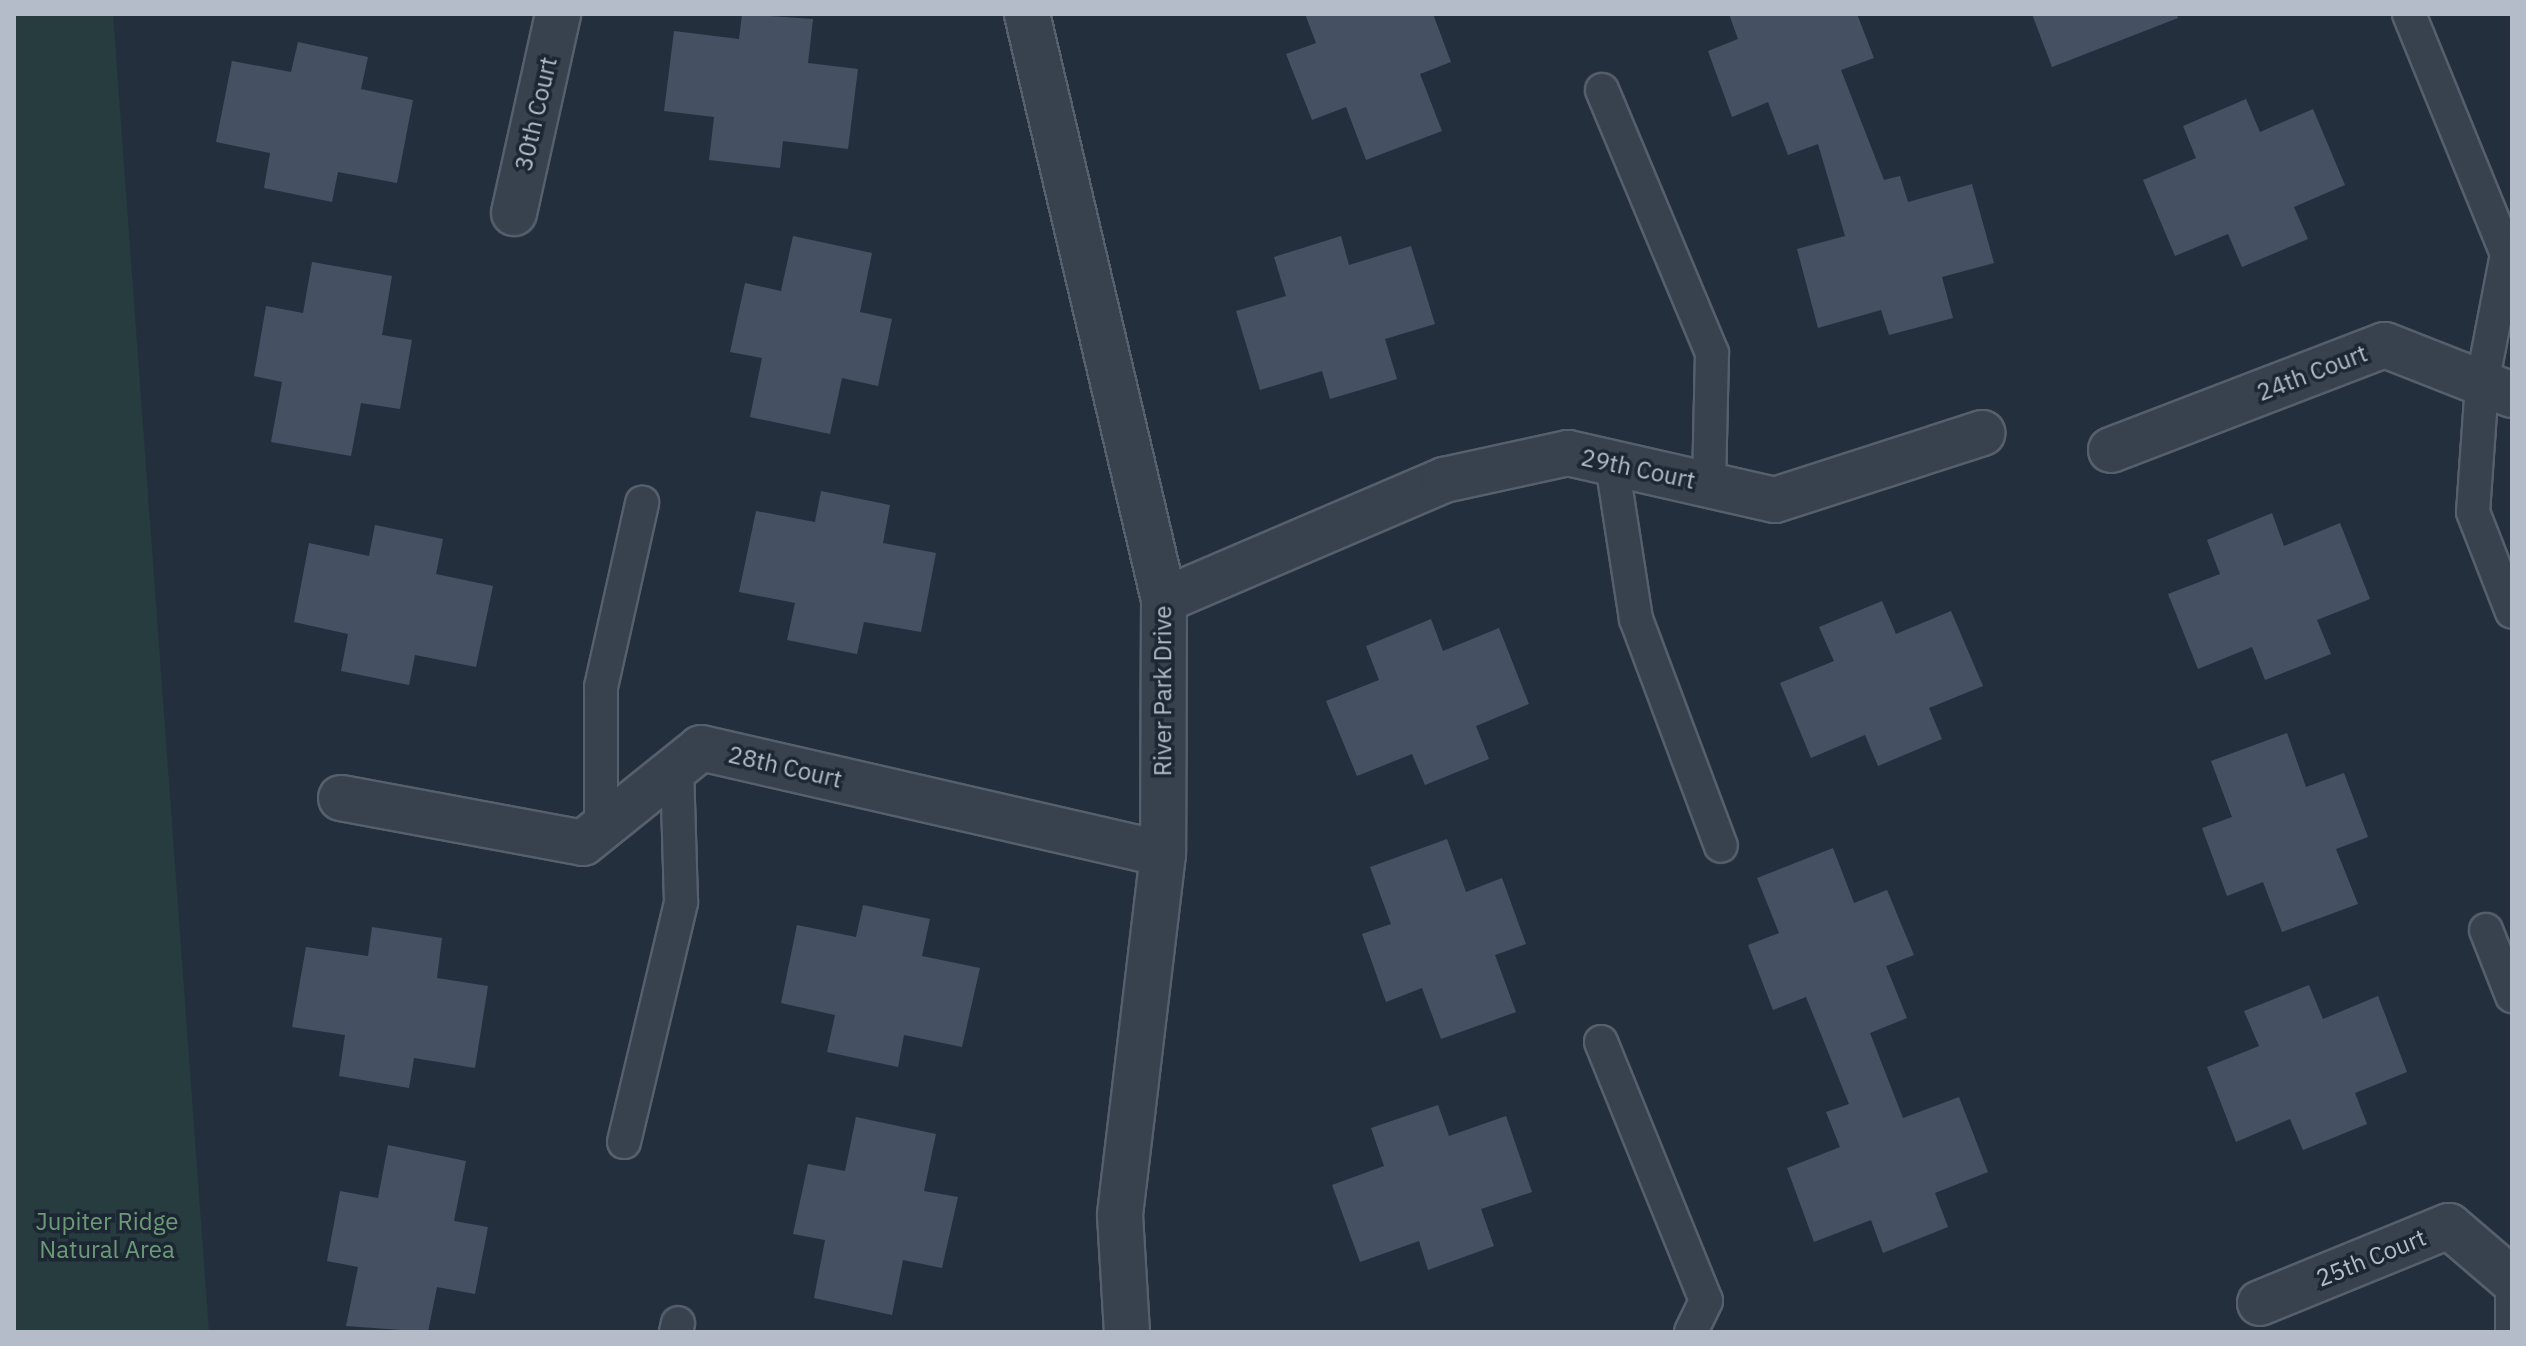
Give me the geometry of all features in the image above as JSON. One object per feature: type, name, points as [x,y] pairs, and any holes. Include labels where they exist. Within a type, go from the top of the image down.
[{"type":"street","name":"30th Court","points":[[514,213],[558,14]]},
{"type":"street","name":"River Park Drive","points":[[1027,14],[1164,600],[1163,854],[1120,1215],[1127,1332]]},
{"type":"street","name":"24th Court","points":[[2111,450],[2385,345],[2497,390]]},
{"type":"street","name":"29th Court","points":[[1164,600],[1444,480],[1568,453],[1775,500],[1982,433]]},
{"type":"street","name":"28th Court","points":[[341,798],[583,843],[701,748],[1163,854]]},
{"type":"street","name":"25th Court","points":[[2260,1303],[2449,1226],[2511,1278]]},
{"type":"lane","points":[[2409,14],[2507,254],[2497,390],[2473,512],[2512,612]]},
{"type":"lane","points":[[1602,90],[1712,353],[1709,484]]},
{"type":"lane","points":[[1612,464],[1636,619],[1721,846]]},
{"type":"lane","points":[[601,828],[601,687],[642,503]]},
{"type":"lane","points":[[624,1142],[681,902],[677,767]]},
{"type":"lane","points":[[2486,930],[2512,996]]},
{"type":"lane","points":[[1601,1042],[1706,1301],[1691,1332]]},
{"type":"lane","points":[[2511,1278],[2512,1332]]},
{"type":"green space","name":"Jupiter Ridge Natural Area","points":[[14,14],[113,14],[209,1332],[14,1332]]},
{"type":"building","points":[[742,14],[813,19],[808,63],[858,69],[848,149],[783,141],[780,168],[709,160],[714,117],[664,111],[674,31],[739,39]]},
{"type":"building","points":[[1305,14],[1433,14],[1451,62],[1420,74],[1442,131],[1366,160],[1346,107],[1312,120],[1286,54],[1316,43]]},
{"type":"building","points":[[1729,14],[1857,14],[1874,58],[1841,70],[1884,180],[1900,176],[1908,202],[1972,184],[1994,263],[1942,277],[1953,318],[1889,335],[1881,310],[1818,328],[1797,249],[1845,236],[1818,144],[1788,155],[1768,102],[1732,117],[1708,51],[1738,39]]},
{"type":"building","points":[[2032,14],[2177,14],[2178,18],[2052,67]]},
{"type":"building","points":[[298,42],[368,57],[361,89],[413,100],[397,183],[338,172],[332,202],[264,188],[270,153],[216,142],[232,61],[291,72]]},
{"type":"building","points":[[2246,99],[2260,132],[2313,109],[2345,185],[2294,207],[2308,239],[2242,267],[2228,234],[2175,256],[2143,180],[2196,158],[2183,126]]},
{"type":"building","points":[[793,236],[872,253],[860,312],[892,319],[878,386],[842,378],[830,434],[750,417],[762,358],[730,352],[745,283],[781,291]]},
{"type":"building","points":[[1341,236],[1349,265],[1411,246],[1435,324],[1385,339],[1397,379],[1330,399],[1322,371],[1260,390],[1236,311],[1286,296],[1274,257]]},
{"type":"building","points":[[312,262],[392,276],[382,335],[412,340],[400,409],[361,403],[351,456],[271,442],[282,382],[254,376],[266,306],[303,313]]},
{"type":"building","points":[[821,491],[890,505],[883,543],[936,553],[921,632],[864,622],[857,654],[787,640],[795,603],[739,592],[756,511],[815,522]]},
{"type":"building","points":[[2272,513],[2284,546],[2340,523],[2370,599],[2317,620],[2331,654],[2265,680],[2252,647],[2198,669],[2168,594],[2220,574],[2207,540]]},
{"type":"building","points":[[375,525],[443,539],[436,574],[493,586],[476,667],[415,655],[409,685],[341,671],[348,634],[294,622],[309,543],[369,556]]},
{"type":"building","points":[[1882,601],[1896,634],[1951,611],[1983,686],[1929,708],[1942,739],[1878,766],[1865,735],[1811,758],[1780,683],[1834,661],[1819,627]]},
{"type":"building","points":[[1431,619],[1443,651],[1499,628],[1529,704],[1476,726],[1489,759],[1425,785],[1412,754],[1357,776],[1326,701],[1379,680],[1366,646]]},
{"type":"building","points":[[2287,733],[2306,787],[2344,773],[2368,837],[2336,849],[2358,904],[2282,932],[2263,882],[2227,896],[2202,828],[2232,817],[2211,761]]},
{"type":"building","points":[[1447,839],[1466,892],[1502,878],[1526,944],[1495,955],[1516,1012],[1441,1039],[1422,988],[1386,1002],[1362,934],[1391,924],[1370,867]]},
{"type":"building","points":[[1833,848],[1854,903],[1887,890],[1914,955],[1886,966],[1907,1018],[1870,1033],[1903,1118],[1959,1097],[1988,1172],[1935,1193],[1948,1227],[1883,1253],[1871,1220],[1814,1242],[1787,1168],[1840,1147],[1826,1112],[1849,1104],[1806,997],[1773,1010],[1748,945],[1779,933],[1757,878]]},
{"type":"building","points":[[863,905],[930,919],[922,956],[980,968],[962,1047],[904,1035],[898,1067],[827,1052],[835,1015],[781,1003],[797,925],[856,937]]},
{"type":"building","points":[[372,927],[442,938],[437,978],[488,986],[475,1068],[414,1058],[409,1088],[339,1076],[345,1035],[292,1027],[306,947],[368,956]]},
{"type":"building","points":[[2309,985],[2323,1019],[2378,996],[2407,1072],[2355,1093],[2367,1124],[2303,1150],[2290,1119],[2236,1142],[2207,1067],[2259,1046],[2244,1011]]},
{"type":"building","points":[[1438,1105],[1449,1136],[1506,1116],[1532,1192],[1481,1209],[1494,1246],[1428,1270],[1419,1241],[1360,1262],[1332,1185],[1384,1166],[1371,1128]]},
{"type":"building","points":[[856,1117],[936,1134],[924,1191],[958,1197],[942,1268],[903,1260],[892,1315],[814,1298],[825,1240],[793,1234],[808,1164],[845,1171]]},
{"type":"building","points":[[388,1145],[466,1161],[454,1221],[488,1227],[475,1294],[437,1287],[428,1332],[346,1326],[358,1267],[327,1261],[340,1191],[378,1198]]}]
